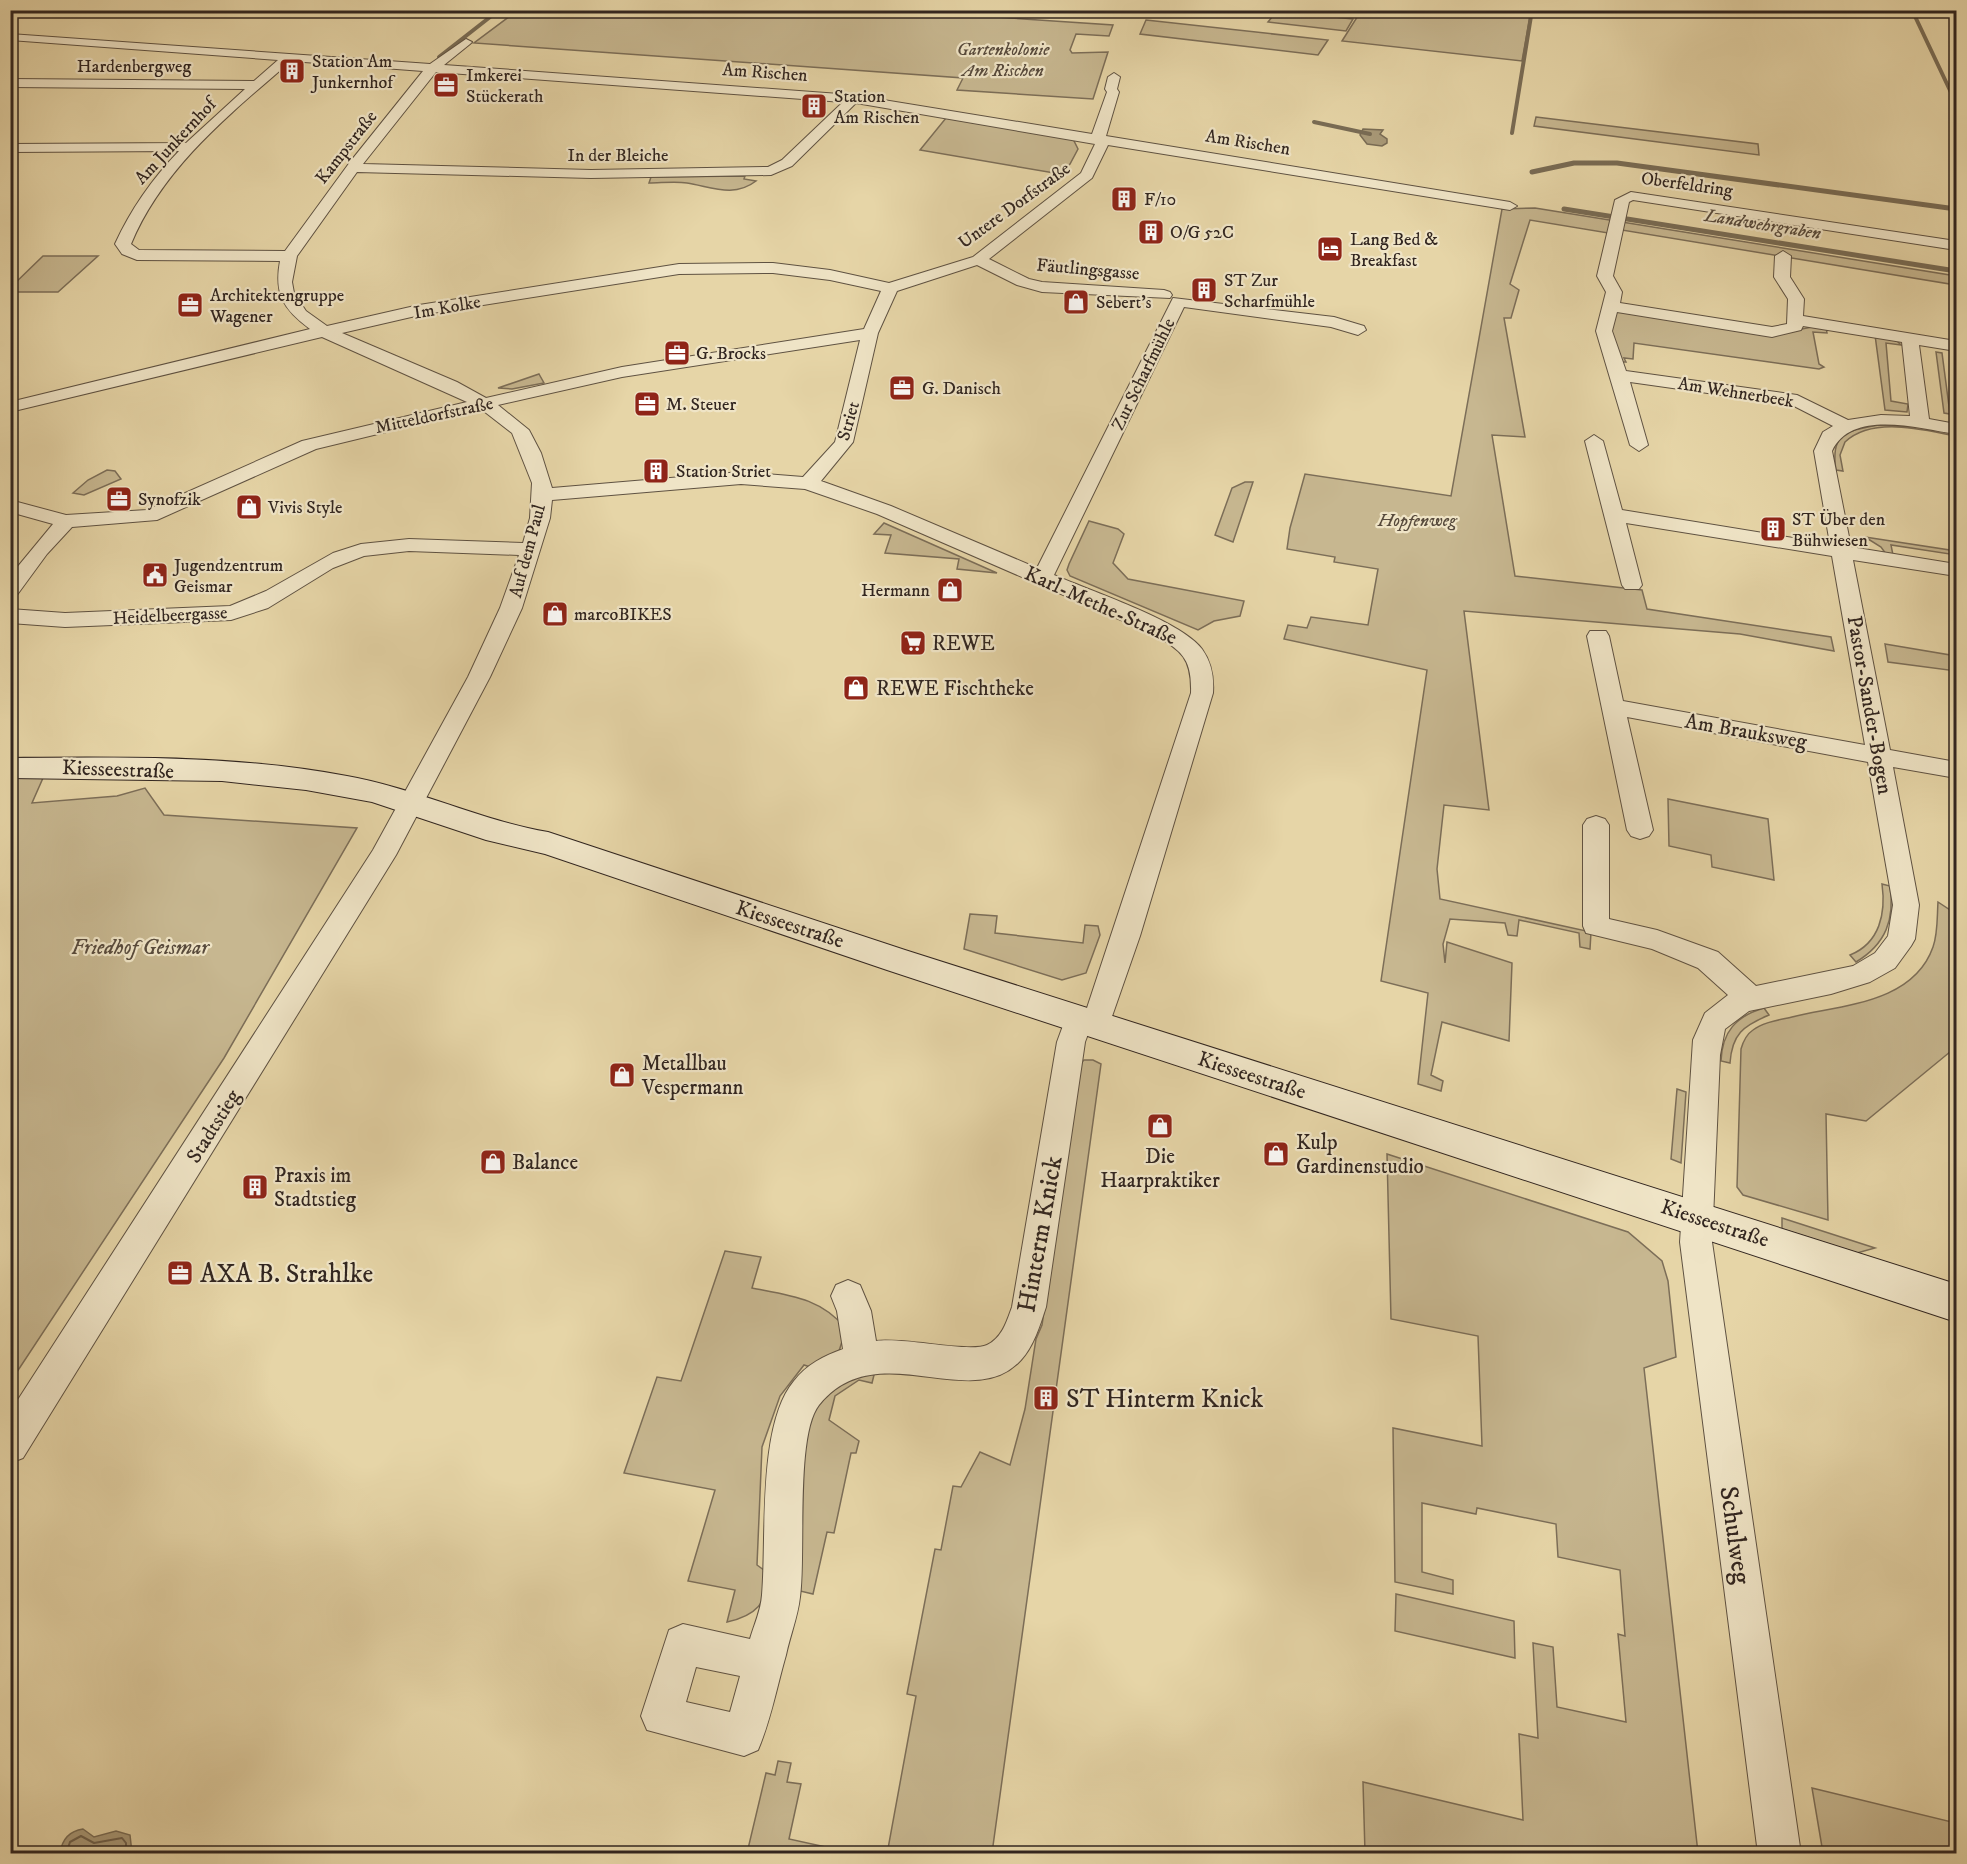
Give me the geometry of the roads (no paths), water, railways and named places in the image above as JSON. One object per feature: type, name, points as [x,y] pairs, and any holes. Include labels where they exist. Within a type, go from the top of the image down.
[{"type":"street","name":"Am Rischen","points":[[10,37],[853,99],[1510,206]]},
{"type":"street","name":"Kampstraße","points":[[289,256],[353,168],[434,67],[466,42]]},
{"type":"street","name":"Am Junkernhof","points":[[289,57],[191,147],[160,182],[134,219],[123,244],[127,251],[137,255],[289,256]]},
{"type":"street","name":"Untere Dorfstraße","points":[[890,288],[978,260],[1087,175],[1102,144],[1098,133],[1113,92],[1111,88],[1114,77]]},
{"type":"street","name":"Hardenbergweg","points":[[10,83],[258,85]]},
{"type":"street","name":"In der Bleiche","points":[[353,168],[591,174],[771,171],[788,164],[853,99]]},
{"type":"street","points":[[10,148],[191,147]]},
{"type":"street","name":"Oberfeldring","points":[[1611,306],[1614,292],[1605,276],[1623,198],[1637,196],[1785,224],[1839,227],[1956,245]]},
{"type":"street","name":"Auf dem Paul","points":[[289,256],[284,282],[286,293],[300,314],[324,332],[451,386],[486,405],[520,430],[532,453],[542,483],[543,495],[531,549],[511,608],[479,677],[417,796]]},
{"type":"street","points":[[1639,445],[1604,324],[1611,306],[1772,332],[1795,327],[1796,299],[1782,277],[1784,256]]},
{"type":"street","name":"Fäutlingsgasse","points":[[978,260],[1023,282],[1042,287],[1164,295]]},
{"type":"street","name":"Im Kolke","points":[[10,407],[288,338],[419,310],[679,269],[773,268],[830,275],[890,288]]},
{"type":"street","name":"Striet","points":[[808,483],[830,461],[844,442],[870,333],[890,288]]},
{"type":"street","name":"Zur Scharfmühle","points":[[1042,578],[1179,301],[1334,322],[1358,330]]},
{"type":"street","points":[[1796,320],[1956,346]]},
{"type":"street","name":"Mitteldorfstraße","points":[[10,506],[66,521],[150,516],[322,441],[622,372],[870,333]]},
{"type":"street","points":[[1910,339],[1920,422]]},
{"type":"street","name":"Am Wehnerbeek","points":[[1619,375],[1797,400],[1847,426]]},
{"type":"street","points":[[1847,426],[1884,419],[1920,422],[1956,429]]},
{"type":"street","name":"Pastor-Sander-Bogen","points":[[1697,1217],[1705,1056],[1709,1033],[1717,1018],[1731,1006],[1750,999],[1824,985],[1862,974],[1880,964],[1898,944],[1906,920],[1906,905],[1880,756],[1823,451],[1830,436],[1847,426]]},
{"type":"street","points":[[1594,441],[1632,585]]},
{"type":"street","points":[[543,495],[741,478],[808,483]]},
{"type":"street","name":"Karl-Methe-Straße","points":[[808,483],[884,510],[1161,629],[1185,643],[1201,664],[1202,693],[1126,936],[1087,1023]]},
{"type":"street","points":[[1614,515],[1956,570]]},
{"type":"street","points":[[10,591],[40,550],[66,521]]},
{"type":"street","name":"Heidelbeergasse","points":[[10,616],[64,620],[231,613],[254,606],[333,561],[356,553],[412,547],[531,549]]},
{"type":"street","points":[[1598,636],[1640,830]]},
{"type":"street","name":"Am Brauksweg","points":[[1613,707],[1956,770]]},
{"type":"street","name":"Kiesseestraße","points":[[10,768],[225,772],[417,796],[548,843],[1087,1023],[1697,1217],[1956,1303]]},
{"type":"street","name":"Stadtstieg","points":[[10,1445],[345,917],[417,796]]},
{"type":"street","points":[[1596,825],[1596,926],[1657,940],[1708,960],[1750,999]]},
{"type":"street","name":"Hinterm Knick","points":[[764,1662],[781,1598],[788,1440],[794,1417],[805,1394],[828,1373],[862,1360],[884,1355],[967,1365],[982,1364],[1001,1355],[1018,1338],[1029,1307],[1071,1042],[1087,1023]]},
{"type":"street","name":"Schulweg","points":[[1697,1217],[1696,1242],[1780,1854]]},
{"type":"street","points":[[848,1296],[854,1311],[862,1360]]},
{"type":"water","points":[[1363,129],[1383,130],[1380,134],[1387,139],[1387,143],[1382,146],[1367,144],[1360,135]]},
{"type":"water","points":[[83,1829],[94,1837],[116,1831],[130,1835],[132,1853],[60,1853],[67,1837]]},
{"type":"waterway","points":[[439,57],[499,10]]},
{"type":"waterway","points":[[1512,133],[1532,10]]},
{"type":"waterway","points":[[1912,10],[1956,103]]},
{"type":"waterway","points":[[1314,122],[1370,134]]},
{"type":"waterway","points":[[1532,172],[1574,163],[1617,163],[1956,209]]},
{"type":"waterway","name":"Landwehrgraben","points":[[1564,209],[1956,271]]},
{"type":"place","name":"Station Am Junkernhof","points":[[292,71]]},
{"type":"place","name":"Imkerei Stückerath","points":[[446,85]]},
{"type":"place","name":"Station Am Rischen","points":[[814,106]]},
{"type":"place","name":"F/10","points":[[1124,199]]},
{"type":"place","name":"O/G 52C","points":[[1151,232]]},
{"type":"place","name":"Lang Bed & Breakfast","points":[[1330,249]]},
{"type":"place","name":"ST Zur Scharfmühle","points":[[1204,290]]},
{"type":"place","name":"Sebert's","points":[[1076,302]]},
{"type":"place","name":"Architektengruppe Wagener","points":[[190,305]]},
{"type":"place","name":"G. Brocks","points":[[677,353]]},
{"type":"place","name":"G. Danisch","points":[[902,388]]},
{"type":"place","name":"M. Steuer","points":[[647,404]]},
{"type":"place","name":"Station Striet","points":[[656,471]]},
{"type":"place","name":"Synofzik","points":[[119,499]]},
{"type":"place","name":"Vivis Style","points":[[249,507]]},
{"type":"place","name":"ST Über den Bühwiesen","points":[[1773,529]]},
{"type":"place","name":"Jugendzentrum Geismar","points":[[155,575]]},
{"type":"place","name":"Hermann","points":[[950,590]]},
{"type":"place","name":"marcoBIKES","points":[[555,614]]},
{"type":"place","name":"REWE","points":[[913,643]]},
{"type":"place","name":"REWE Fischtheke","points":[[856,688]]},
{"type":"place","name":"Metallbau Vespermann","points":[[622,1075]]},
{"type":"place","name":"Die Haarpraktiker","points":[[1160,1126]]},
{"type":"place","name":"Kulp Gardinenstudio","points":[[1276,1154]]},
{"type":"place","name":"Balance","points":[[493,1162]]},
{"type":"place","name":"Praxis im Stadtstieg","points":[[255,1187]]},
{"type":"place","name":"AXA B. Strahlke","points":[[180,1273]]},
{"type":"place","name":"ST Hinterm Knick","points":[[1046,1398]]},
{"type":"park label","name":"Gartenkolonie Am Rischen","points":[[1003,59]]},
{"type":"park label","name":"Hopfenweg","points":[[1417,520]]},
{"type":"park label","name":"Friedhof Geismar","points":[[140,947]]}]
